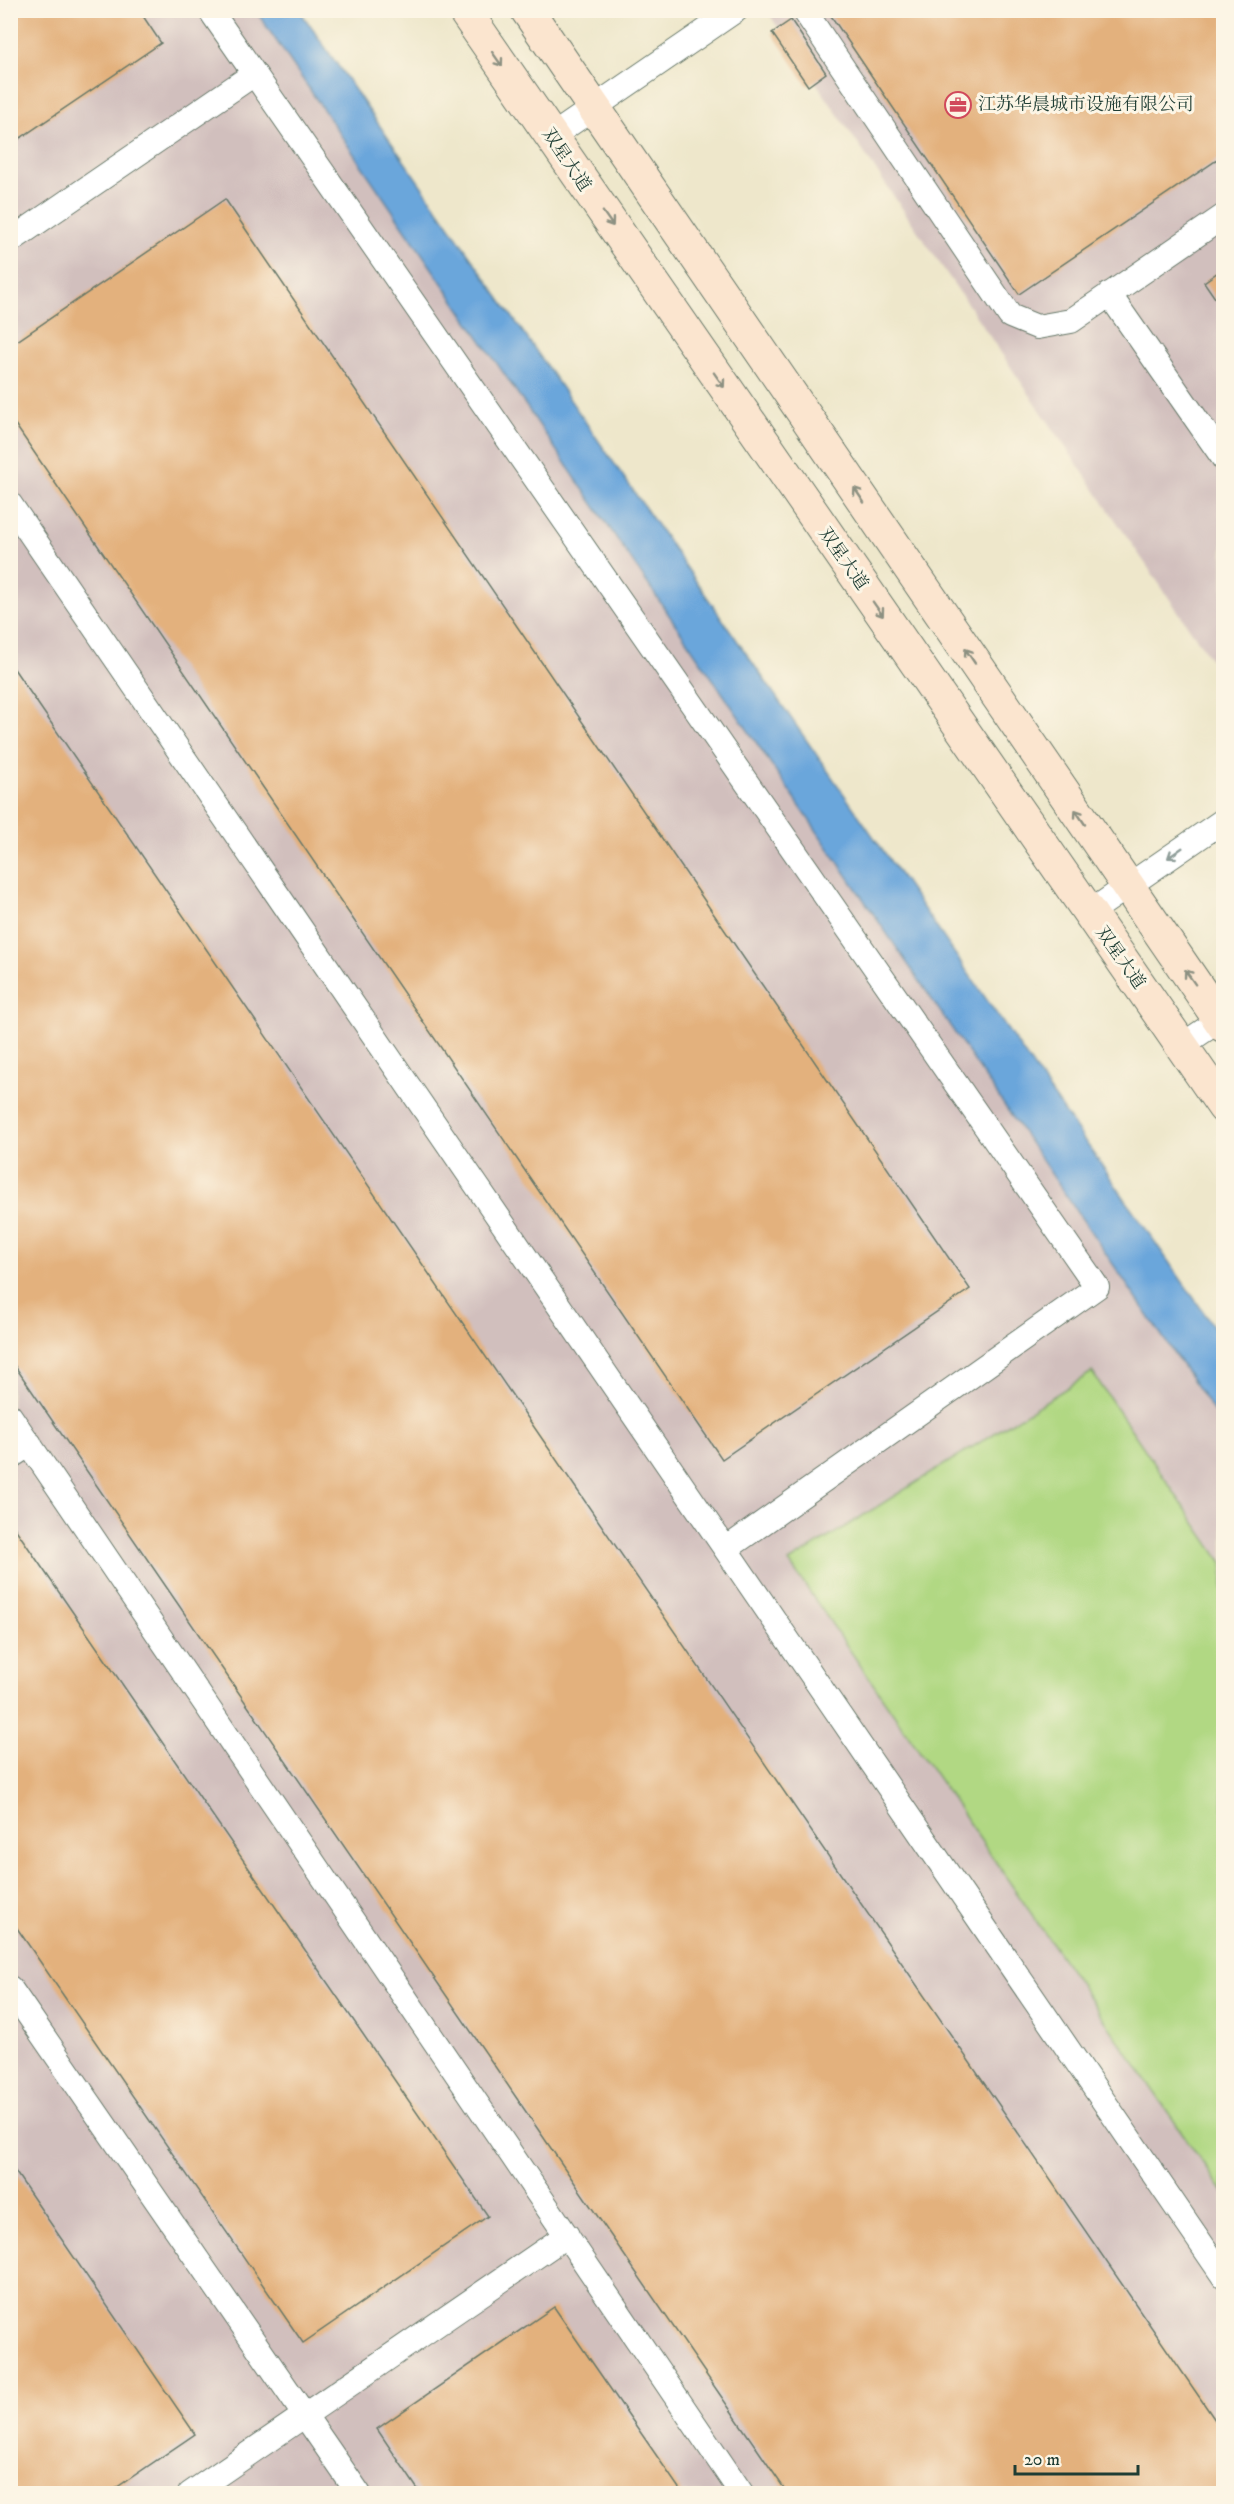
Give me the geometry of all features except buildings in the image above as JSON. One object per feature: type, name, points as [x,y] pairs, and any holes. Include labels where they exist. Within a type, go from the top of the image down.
[{"type":"street","name":"双星大道","points":[[464,10],[1224,1107]]},
{"type":"street","points":[[527,10],[1222,1021]]},
{"type":"lane","points":[[210,10],[1097,1287],[726,1549]]},
{"type":"lane","points":[[551,137],[736,10]]},
{"type":"lane","points":[[804,10],[1010,316],[1037,327],[1071,321],[1224,216]]},
{"type":"lane","points":[[10,241],[254,74]]},
{"type":"lane","points":[[1109,294],[1224,459]]},
{"type":"lane","points":[[10,504],[1224,2277]]},
{"type":"lane","points":[[1089,913],[1224,820]]},
{"type":"lane","points":[[1181,1046],[1222,1021]]},
{"type":"lane","points":[[10,1416],[20,1451],[567,2235],[742,2493]]},
{"type":"lane","points":[[10,1988],[359,2493]]},
{"type":"lane","points":[[190,2493],[567,2235]]},
{"type":"shaded area","points":[[11,11],[275,11],[1223,1402],[1223,2493],[11,2494]]},
{"type":"shaded area","points":[[767,11],[1223,11],[1223,677]]},
{"type":"green space","points":[[1092,1372],[1223,1564],[1223,2192],[789,1562]]},
{"type":"water","points":[[256,11],[300,11],[1223,1340],[1223,1425]]},
{"type":"place","name":"江苏华晨城市设施有限公司","points":[[958,105]]}]
